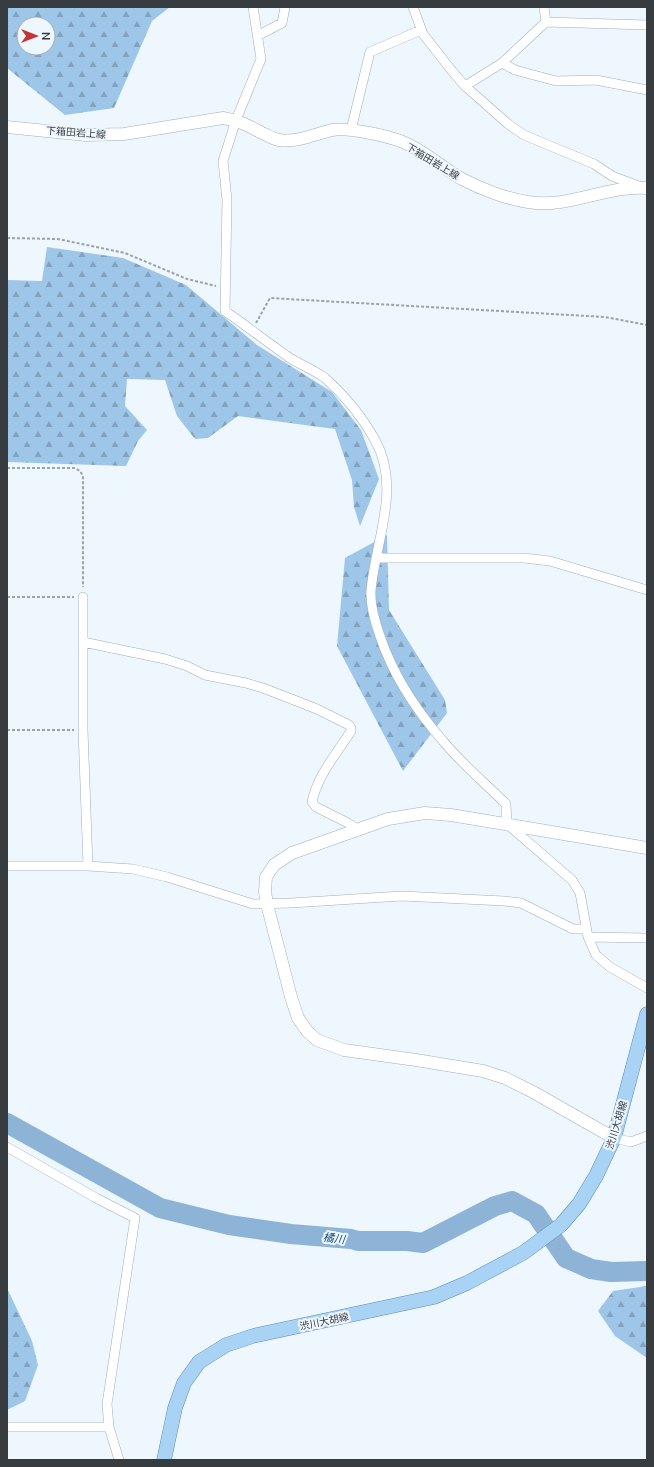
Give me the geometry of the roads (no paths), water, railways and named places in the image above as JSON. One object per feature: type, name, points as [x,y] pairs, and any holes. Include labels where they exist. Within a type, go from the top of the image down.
[{"type":"main road","name":"渋川大胡線","points":[[164,1460],[175,1408],[184,1383],[199,1362],[226,1345],[254,1336],[434,1297],[467,1284],[523,1253],[561,1225],[582,1199],[596,1176],[614,1138],[647,1014]]},
{"type":"street","points":[[253,7],[261,59],[236,120],[223,161],[227,200],[225,311],[291,358],[324,378],[340,393],[358,414],[375,440],[386,464],[387,493],[371,592],[374,618],[385,650],[405,689],[422,716],[444,743],[506,804],[507,824],[572,880],[580,893],[587,933],[596,955],[610,968],[647,988]]},
{"type":"street","points":[[257,36],[282,23],[285,7]]},
{"type":"street","points":[[413,7],[423,34],[452,71],[465,86],[508,124],[524,135],[594,164],[612,176],[645,187]]},
{"type":"street","points":[[544,7],[546,22]]},
{"type":"street","points":[[465,86],[502,64],[546,22],[647,25]]},
{"type":"street","points":[[351,130],[370,52],[421,30]]},
{"type":"street","points":[[502,64],[515,70],[556,81],[596,80],[647,90]]},
{"type":"street","name":"下箱田岩上線","points":[[7,127],[86,135],[124,134],[223,118],[236,120],[277,140],[290,141],[334,130],[351,130],[403,142],[462,178],[485,189],[525,202],[552,203],[568,201],[613,190],[645,187]]},
{"type":"street","points":[[376,558],[524,558],[544,560],[647,590]]},
{"type":"street","points":[[83,597],[83,730],[88,866]]},
{"type":"street","points":[[83,642],[165,659],[187,666],[205,675],[263,688],[317,709],[349,725],[351,731],[325,771],[314,792],[312,802],[316,807],[348,822],[358,830]]},
{"type":"street","points":[[647,848],[451,815],[425,813],[388,819],[292,853],[274,865],[266,877],[265,892],[291,997],[298,1018],[307,1031],[317,1040],[344,1050],[483,1071],[505,1078],[533,1092],[614,1138],[631,1142],[647,1136]]},
{"type":"street","points":[[7,866],[88,866],[140,871],[167,877],[253,904],[402,896],[504,901],[521,903],[573,929],[587,933],[647,938]]},
{"type":"street","points":[[7,1148],[96,1198],[136,1218],[107,1404],[109,1427],[119,1460]]},
{"type":"street","points":[[7,1427],[109,1427]]},
{"type":"waterway","name":"橘川","points":[[7,1123],[160,1208],[229,1225],[291,1234],[351,1239],[358,1241],[407,1241],[423,1243],[495,1206],[512,1201],[536,1214],[566,1258],[591,1269],[611,1272],[647,1271]]}]
